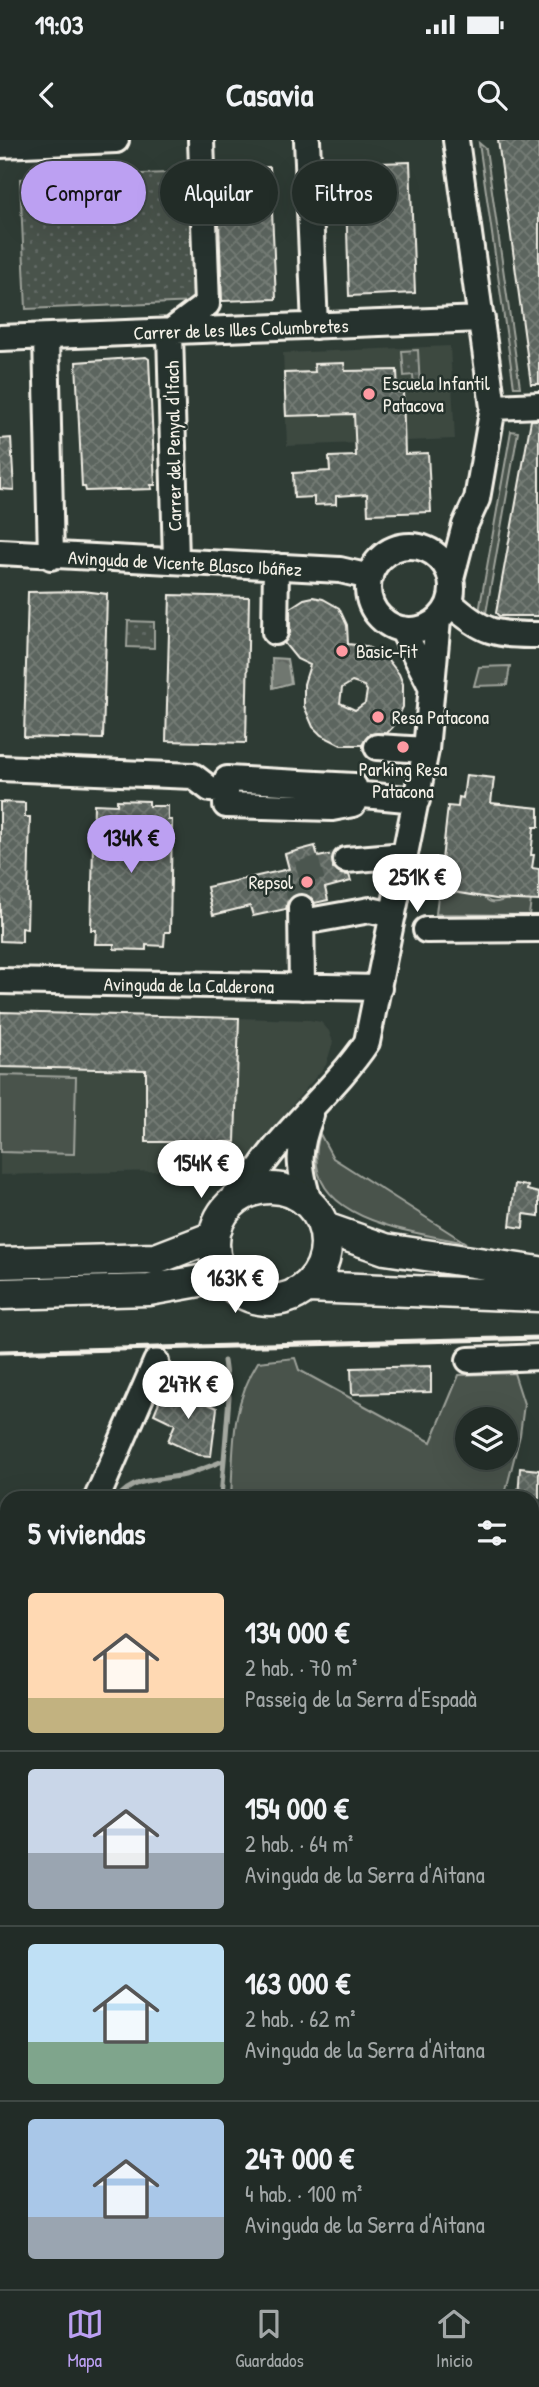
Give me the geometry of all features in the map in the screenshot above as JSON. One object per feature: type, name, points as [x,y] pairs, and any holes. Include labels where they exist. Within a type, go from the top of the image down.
[{"type":"main road","points":[[308,1287],[325,1260],[325,1228],[309,1202],[292,1194],[273,1190],[242,1197],[221,1216],[213,1237],[212,1251],[222,1277],[237,1289],[272,1298],[292,1295],[308,1287],[539,1296]]},
{"type":"main road","points":[[325,1228],[386,1248],[539,1272]]},
{"type":"main road","points":[[0,1263],[156,1259],[213,1237]]},
{"type":"main road","points":[[0,1294],[149,1290],[222,1277]]},
{"type":"street","points":[[0,145],[116,140]]},
{"type":"street","points":[[170,332],[207,304],[201,140]]},
{"type":"street","points":[[307,140],[316,326]]},
{"type":"street","points":[[242,1197],[257,1168],[351,1066],[368,1042],[379,988],[426,750],[446,601],[465,525],[477,499],[493,407],[456,140]]},
{"type":"street","name":"Carrer de les Illes Columbretes","points":[[0,338],[482,319]]},
{"type":"street","name":"Carrer del Penyal d'Ifach","points":[[170,332],[176,561]]},
{"type":"street","points":[[46,337],[51,557]]},
{"type":"street","points":[[493,407],[539,405]]},
{"type":"street","points":[[425,549],[465,525]]},
{"type":"street","points":[[446,601],[415,630],[402,629],[379,616],[371,604],[370,577],[384,555],[397,548],[425,549],[437,555],[446,601],[473,624],[495,634],[539,635]]},
{"type":"street","name":"Avinguda de Vicente Blasco Ibáñez","points":[[0,552],[51,557],[340,570],[370,577]]},
{"type":"street","points":[[275,632],[276,566]]},
{"type":"street","points":[[402,629],[433,690]]},
{"type":"street","points":[[377,747],[426,750]]},
{"type":"street","points":[[0,768],[193,776],[210,789],[226,790],[226,805],[332,808],[353,804],[353,794],[417,800]]},
{"type":"street","points":[[346,860],[405,855]]},
{"type":"street","points":[[302,987],[302,914],[370,909],[393,915]]},
{"type":"street","points":[[426,930],[539,929]]},
{"type":"street","name":"Avinguda de la Calderona","points":[[0,981],[379,988]]},
{"type":"street","points":[[309,1202],[299,1170],[300,1144],[317,1101]]},
{"type":"street","points":[[469,1360],[539,1357]]},
{"type":"street","points":[[100,1491],[156,1362]]},
{"type":"shaded area","points":[[479,143],[486,149],[520,387],[514,387]]},
{"type":"shaded area","points":[[160,173],[160,224],[193,224],[197,302],[26,309],[22,224],[146,224],[146,174]]},
{"type":"shaded area","name":"Escuela Infantil Patacova","points":[[450,346],[455,439],[287,446],[283,353]]},
{"type":"shaded area","points":[[418,350],[420,388],[414,388],[413,375],[404,376],[402,351]]},
{"type":"shaded area","points":[[511,431],[518,432],[486,613],[479,612]]},
{"type":"shaded area","points":[[128,621],[154,622],[154,648],[127,647]]},
{"type":"shaded area","points":[[510,666],[507,685],[474,686],[479,667]]},
{"type":"shaded area","points":[[441,869],[456,871],[453,891],[482,895],[490,902],[513,898],[531,900],[529,915],[436,914]]},
{"type":"shaded area","points":[[0,1012],[309,1020],[321,1022],[329,1031],[333,1042],[326,1065],[238,1169],[0,1175]]},
{"type":"shaded area","points":[[0,1075],[76,1077],[74,1154],[0,1152]]},
{"type":"shaded area","points":[[320,1134],[333,1158],[466,1243],[389,1226],[340,1203],[324,1186],[317,1163]]},
{"type":"shaded area","points":[[295,1358],[299,1370],[431,1442],[459,1375],[514,1373],[524,1404],[518,1443],[518,1407],[455,1407],[455,1470],[511,1470],[506,1491],[231,1491],[233,1444],[242,1395],[258,1362]]},
{"type":"water","points":[[272,658],[287,659],[291,683],[273,688]]},
{"type":"building","points":[[498,140],[539,140],[539,384],[531,384]]},
{"type":"building","points":[[397,162],[410,162],[415,293],[349,296],[347,224],[397,224]]},
{"type":"building","points":[[219,224],[273,224],[276,299],[222,301]]},
{"type":"building","points":[[146,357],[149,359],[155,485],[151,485],[152,489],[86,491],[85,487],[82,487],[76,362]]},
{"type":"building","points":[[344,363],[345,371],[397,370],[398,392],[403,392],[405,454],[428,453],[431,512],[368,514],[367,494],[336,496],[336,504],[314,505],[314,497],[294,498],[293,473],[330,471],[329,457],[356,456],[354,414],[286,416],[284,373],[315,372],[314,364]]},
{"type":"building","points":[[531,420],[539,420],[539,616],[499,616],[496,613]]},
{"type":"building","points":[[11,438],[14,490],[0,489],[0,439]]},
{"type":"building","points":[[83,591],[107,594],[103,739],[24,737],[28,592]]},
{"type":"building","points":[[170,595],[249,597],[246,743],[166,741]]},
{"type":"building","points":[[304,599],[323,599],[339,608],[347,625],[348,644],[365,646],[385,656],[399,674],[403,684],[403,707],[387,733],[370,734],[362,745],[341,745],[321,735],[313,727],[304,706],[304,684],[310,665],[297,659],[284,643],[290,633],[290,608]],"holes":[[[352,682],[364,686],[367,691],[365,703],[355,710],[340,703],[342,688]]]},
{"type":"building","points":[[466,775],[494,778],[491,803],[539,808],[539,827],[534,827],[531,855],[534,855],[532,868],[539,869],[539,901],[496,899],[453,892],[454,885],[449,884],[451,870],[441,869],[448,806],[458,807],[459,797],[463,798]]},
{"type":"building","points":[[117,800],[149,801],[149,806],[168,806],[168,820],[172,820],[170,932],[165,932],[164,946],[146,945],[146,950],[114,949],[114,944],[95,944],[96,930],[91,930],[94,804],[117,805]]},
{"type":"building","points":[[0,802],[25,803],[25,817],[30,817],[27,929],[22,928],[22,942],[0,941]]},
{"type":"building","points":[[315,846],[318,857],[333,854],[333,868],[340,874],[349,875],[351,881],[325,888],[328,900],[315,903],[309,895],[300,893],[288,900],[286,909],[253,916],[250,906],[213,915],[207,887],[289,869],[285,854]]},
{"type":"building","points":[[0,1012],[239,1018],[235,1142],[146,1142],[146,1070],[0,1067]]},
{"type":"building","points":[[515,1184],[528,1186],[527,1190],[539,1193],[539,1216],[524,1214],[523,1228],[510,1226]]},
{"type":"building","points":[[431,1366],[431,1392],[352,1394],[351,1368]]},
{"type":"building","points":[[166,1385],[217,1408],[211,1456],[198,1455],[168,1441],[175,1424],[154,1414]]},
{"type":"building","points":[[520,1468],[539,1470],[539,1491],[518,1491]]},
{"type":"waterway","points":[[222,1491],[229,1397],[224,1361]]},
{"type":"waterway","points":[[124,1491],[148,1480],[185,1475],[223,1461]]},
{"type":"tunnel","points":[[301,906],[294,875],[346,860]]},
{"type":"railway","points":[[0,1352],[539,1338]]},
{"type":"place","name":"Escuela Infantil Patacova","points":[[369,394]]},
{"type":"place","name":"Basic-Fit","points":[[342,651]]},
{"type":"place","name":"Resa Patacona","points":[[378,717]]},
{"type":"place","name":"Parking Resa Patacona","points":[[403,747]]},
{"type":"place","name":"Repsol","points":[[307,882]]}]
